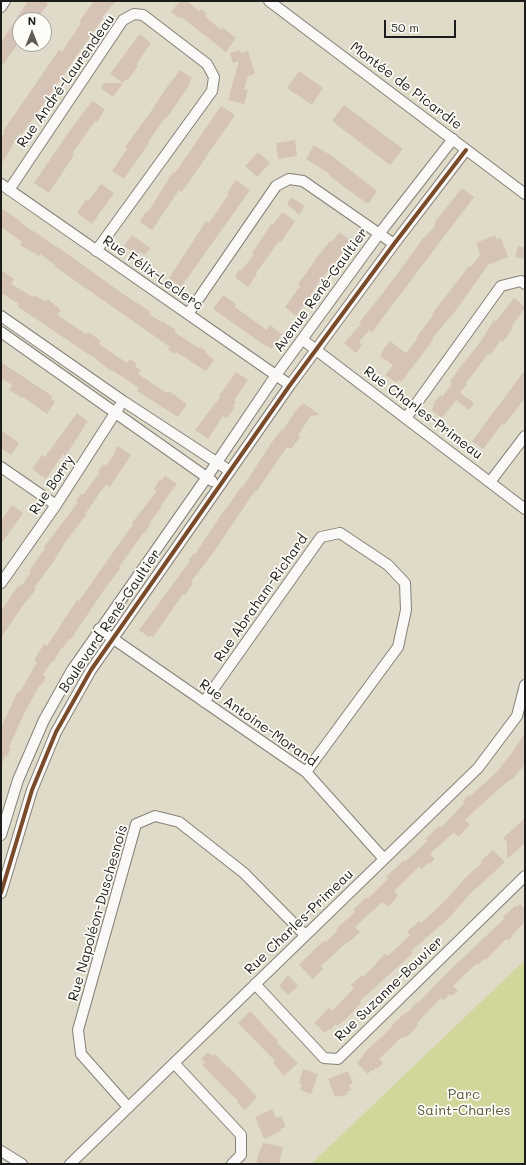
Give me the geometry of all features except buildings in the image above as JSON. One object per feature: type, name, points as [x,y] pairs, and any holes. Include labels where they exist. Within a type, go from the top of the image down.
[{"type":"street","points":[[1,7],[5,1]]},
{"type":"street","name":"Montée de Picardie","points":[[270,1],[525,194]]},
{"type":"street","name":"Rue André-Laurendeau","points":[[5,187],[123,20],[134,14],[143,15],[208,64],[214,77],[212,91],[96,251]]},
{"type":"street","name":"Avenue René-Gaultier","points":[[216,463],[276,375],[379,234],[453,139]]},
{"type":"street","points":[[1,316],[123,401],[230,472],[290,385],[394,244],[466,150]]},
{"type":"street","points":[[188,314],[276,186],[289,179],[303,181],[394,244]]},
{"type":"street","name":"Rue Félix-Leclerc","points":[[5,187],[290,385]]},
{"type":"street","points":[[406,418],[501,286],[521,281],[525,284]]},
{"type":"street","points":[[1,332],[219,486]]},
{"type":"street","name":"Rue Charles-Primeau","points":[[303,340],[525,510]]},
{"type":"street","name":"Rue Borry","points":[[1,583],[56,505],[123,401]]},
{"type":"street","points":[[490,482],[525,436]]},
{"type":"street","name":"Boulevard René-Gaultier","points":[[1,835],[18,780],[44,720],[72,670],[99,629],[216,463]]},
{"type":"street","points":[[1,467],[56,505]]},
{"type":"street","name":"Boulevard René-Gaultier","points":[[1,894],[5,865],[32,790],[56,732],[91,670],[112,638],[230,472]]},
{"type":"street","name":"Rue Abraham-Richard","points":[[204,702],[321,537],[340,534],[388,565],[405,583],[406,610],[398,647],[306,772]]},
{"type":"street","name":"Rue Antoine-Morand","points":[[99,629],[306,772],[384,859]]},
{"type":"street","name":"Rue Charles-Primeau","points":[[70,1164],[478,768],[517,716],[525,686]]},
{"type":"street","name":"Rue Napoléon-Duschesnois","points":[[128,1107],[80,1054],[78,1030],[136,824],[155,816],[180,822],[244,873],[305,935]]},
{"type":"street","name":"Rue Suzanne-Bouvier","points":[[255,984],[324,1058],[338,1059],[525,876]]},
{"type":"street","points":[[174,1063],[242,1136],[241,1155],[232,1164]]},
{"type":"street","points":[[3,1157],[22,1164]]},
{"type":"green space","name":"Parc Saint-Charles","points":[[525,960],[525,1164],[311,1164]]},
{"type":"transit line","points":[[1,893],[32,790],[56,732],[91,670],[290,385],[394,244],[466,150]]}]
